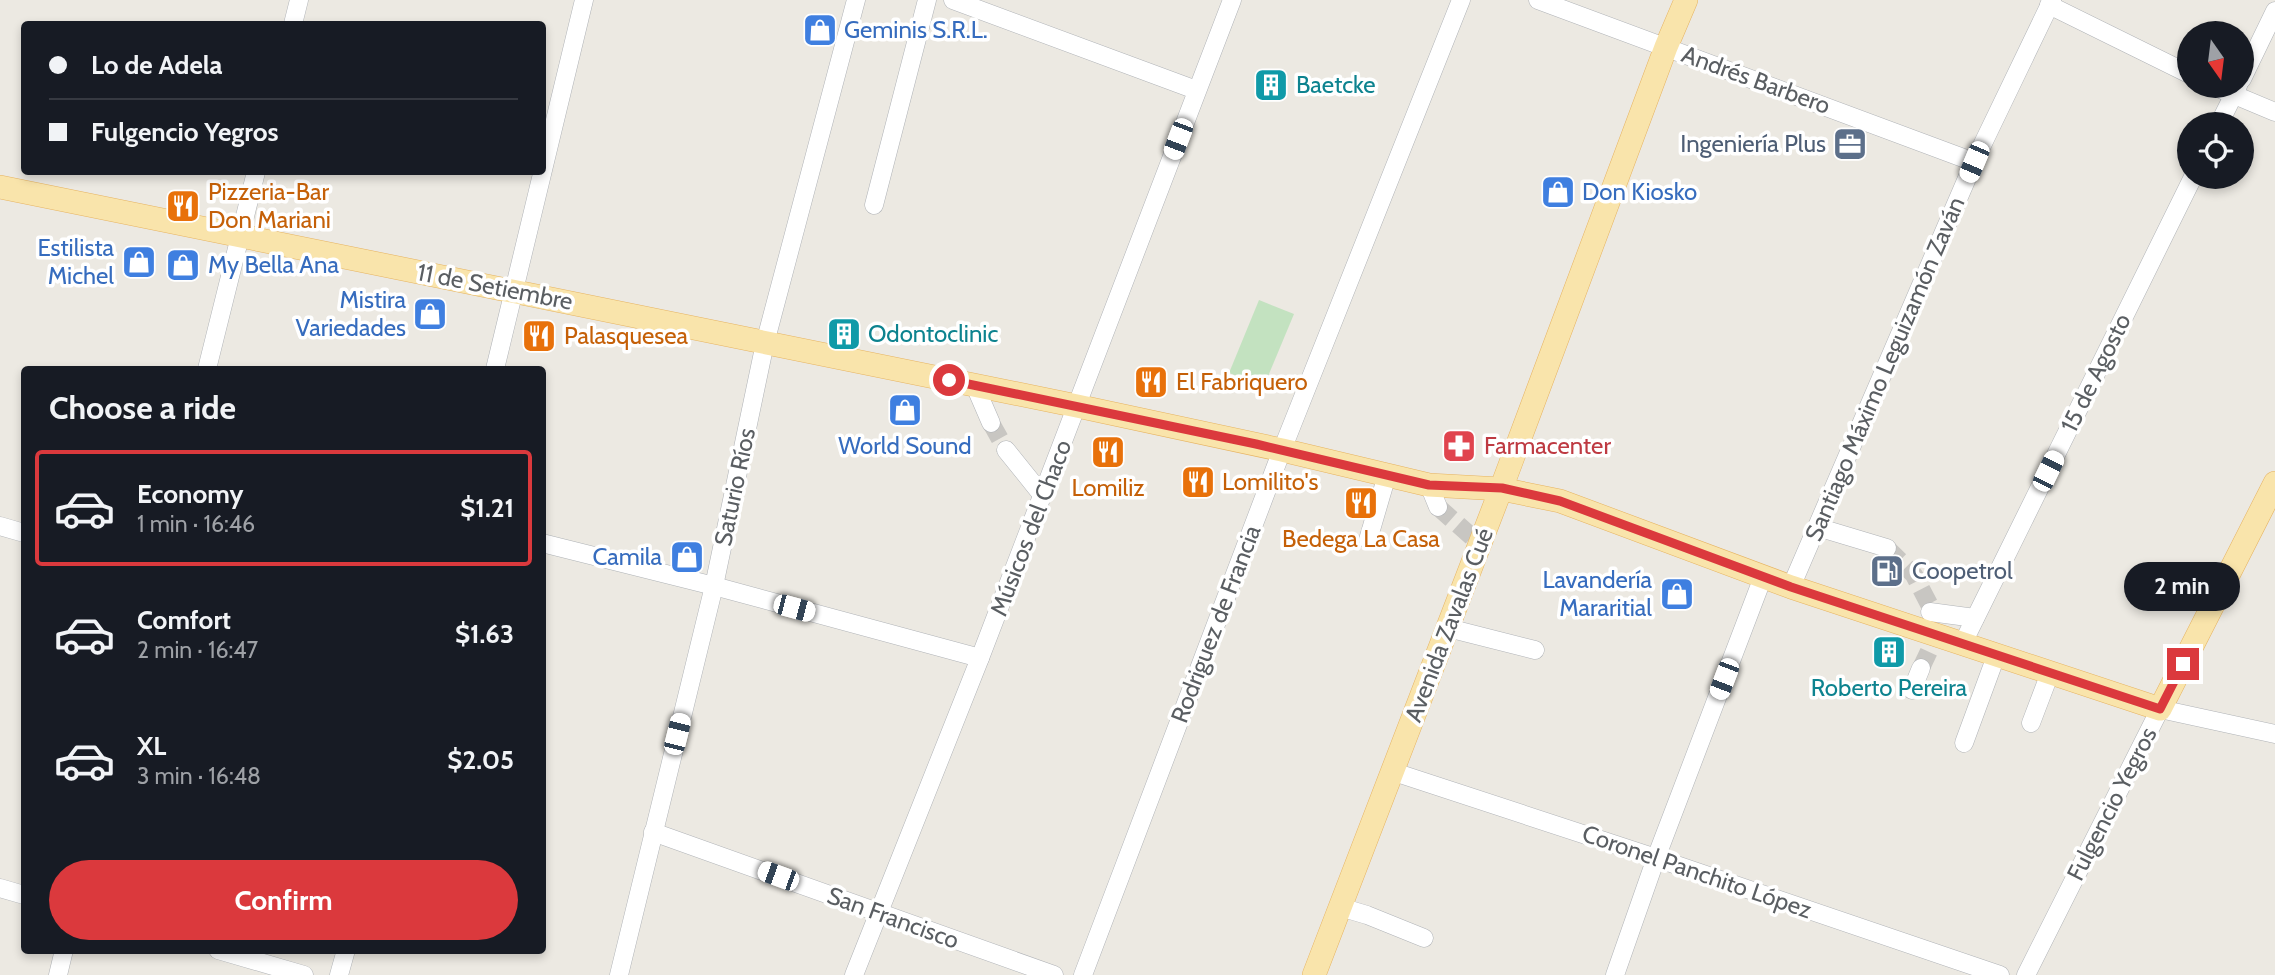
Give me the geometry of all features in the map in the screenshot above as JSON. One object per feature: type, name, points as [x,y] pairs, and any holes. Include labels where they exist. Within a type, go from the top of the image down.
[{"type":"main road","name":"Avenida Zavalas Cué","points":[[1314,975],[1448,628],[1476,540],[1502,488],[1666,47],[1686,0]]},
{"type":"main road","name":"11 de Setiembre","points":[[0,187],[1077,406],[1429,485],[1502,488],[1560,501],[1791,587],[1932,626],[1962,645],[2160,709]]},
{"type":"main road","name":"Fulgencio Yegros","points":[[2160,709],[2275,483]]},
{"type":"street","points":[[294,21],[299,0]]},
{"type":"street","points":[[546,157],[584,0]]},
{"type":"street","name":"Saturio Ríos","points":[[618,975],[714,586],[765,343],[856,0]]},
{"type":"street","points":[[874,205],[927,0]]},
{"type":"street","points":[[953,0],[1196,90]]},
{"type":"street","name":"Músicos del Chaco","points":[[854,975],[980,659],[1232,0]]},
{"type":"street","name":"Rodriguez de Francia","points":[[1083,975],[1282,450],[1461,0]]},
{"type":"street","name":"Andrés Barbero","points":[[1538,0],[1974,162]]},
{"type":"street","points":[[2050,2],[2177,68]]},
{"type":"street","name":"Santiago Máximo Leguizamón Zaván","points":[[1791,587],[1974,162],[2050,2]]},
{"type":"street","points":[[2254,54],[2275,11]]},
{"type":"street","points":[[2248,98],[2275,113]]},
{"type":"street","points":[[208,366],[255,175]]},
{"type":"street","points":[[496,366],[542,175]]},
{"type":"street","name":"15 de Agosto","points":[[1962,645],[2187,189]]},
{"type":"street","points":[[975,386],[990,423]]},
{"type":"street","points":[[1006,450],[1043,496]]},
{"type":"street","points":[[1367,540],[1387,475]]},
{"type":"street","points":[[1429,485],[1438,507]]},
{"type":"street","points":[[0,526],[21,532]]},
{"type":"street","points":[[1816,527],[1887,548]]},
{"type":"street","points":[[546,544],[714,586],[980,659]]},
{"type":"street","points":[[1615,975],[1656,858],[1763,576]]},
{"type":"street","points":[[1932,626],[1975,618]]},
{"type":"street","points":[[1448,628],[1535,650]]},
{"type":"street","points":[[1964,743],[1996,656]]},
{"type":"street","points":[[1912,690],[1921,668]]},
{"type":"street","points":[[2031,723],[2050,673]]},
{"type":"street","points":[[2160,709],[2275,734]]},
{"type":"street","name":"Fulgencio Yegros","points":[[2026,975],[2160,709]]},
{"type":"street","name":"Coronel Panchito López","points":[[1394,772],[2000,975]]},
{"type":"street","name":"San Francisco","points":[[653,832],[1054,975]]},
{"type":"street","points":[[0,888],[21,894]]},
{"type":"street","points":[[1340,907],[1424,938]]},
{"type":"street","points":[[58,975],[63,954]]},
{"type":"street","points":[[232,954],[304,975]]},
{"type":"street","points":[[339,975],[345,954]]},
{"type":"shaded area","name":"Don Kiosko","points":[[1550,179],[1573,188],[1566,206],[1543,197]]},
{"type":"green space","points":[[1259,300],[1294,314],[1264,386],[1229,373]]},
{"type":"tunnel","points":[[991,423],[1006,450]]},
{"type":"tunnel","points":[[1438,507],[1472,537]]},
{"type":"tunnel","points":[[1887,548],[1914,575],[1929,604]]},
{"type":"tunnel","points":[[1921,668],[1930,649]]},
{"type":"place","name":"Geminis S.R.L.","points":[[820,30]]},
{"type":"place","name":"Baetcke","points":[[1271,85]]},
{"type":"place","name":"Ingeniería Plus","points":[[1850,144]]},
{"type":"place","name":"Don Kiosko","points":[[1558,192]]},
{"type":"place","name":"Pizzeria-Bar Don Mariani","points":[[183,206]]},
{"type":"place","name":"Estilista Michel","points":[[139,262]]},
{"type":"place","name":"My Bella Ana","points":[[183,265]]},
{"type":"place","name":"Mistira Variedades","points":[[430,314]]},
{"type":"place","name":"Odontoclinic","points":[[844,334]]},
{"type":"place","name":"Palasquesea","points":[[539,336]]},
{"type":"place","name":"El Fabriquero","points":[[1151,382]]},
{"type":"place","name":"World Sound","points":[[905,410]]},
{"type":"place","name":"Farmacenter","points":[[1459,446]]},
{"type":"place","name":"Lomiliz","points":[[1108,452]]},
{"type":"place","name":"Lomilito's","points":[[1198,482]]},
{"type":"place","name":"Bedega La Casa","points":[[1361,503]]},
{"type":"place","name":"Camila","points":[[687,557]]},
{"type":"place","name":"Coopetrol","points":[[1887,571]]},
{"type":"place","name":"Lavandería Mararitial","points":[[1677,594]]},
{"type":"place","name":"Roberto Pereira","points":[[1889,652]]},
{"type":"route","points":[[949,380],[1256,444],[1429,485],[1502,488],[1560,501],[1791,587],[1934,632],[1962,645],[2160,709],[2183,664]]}]
